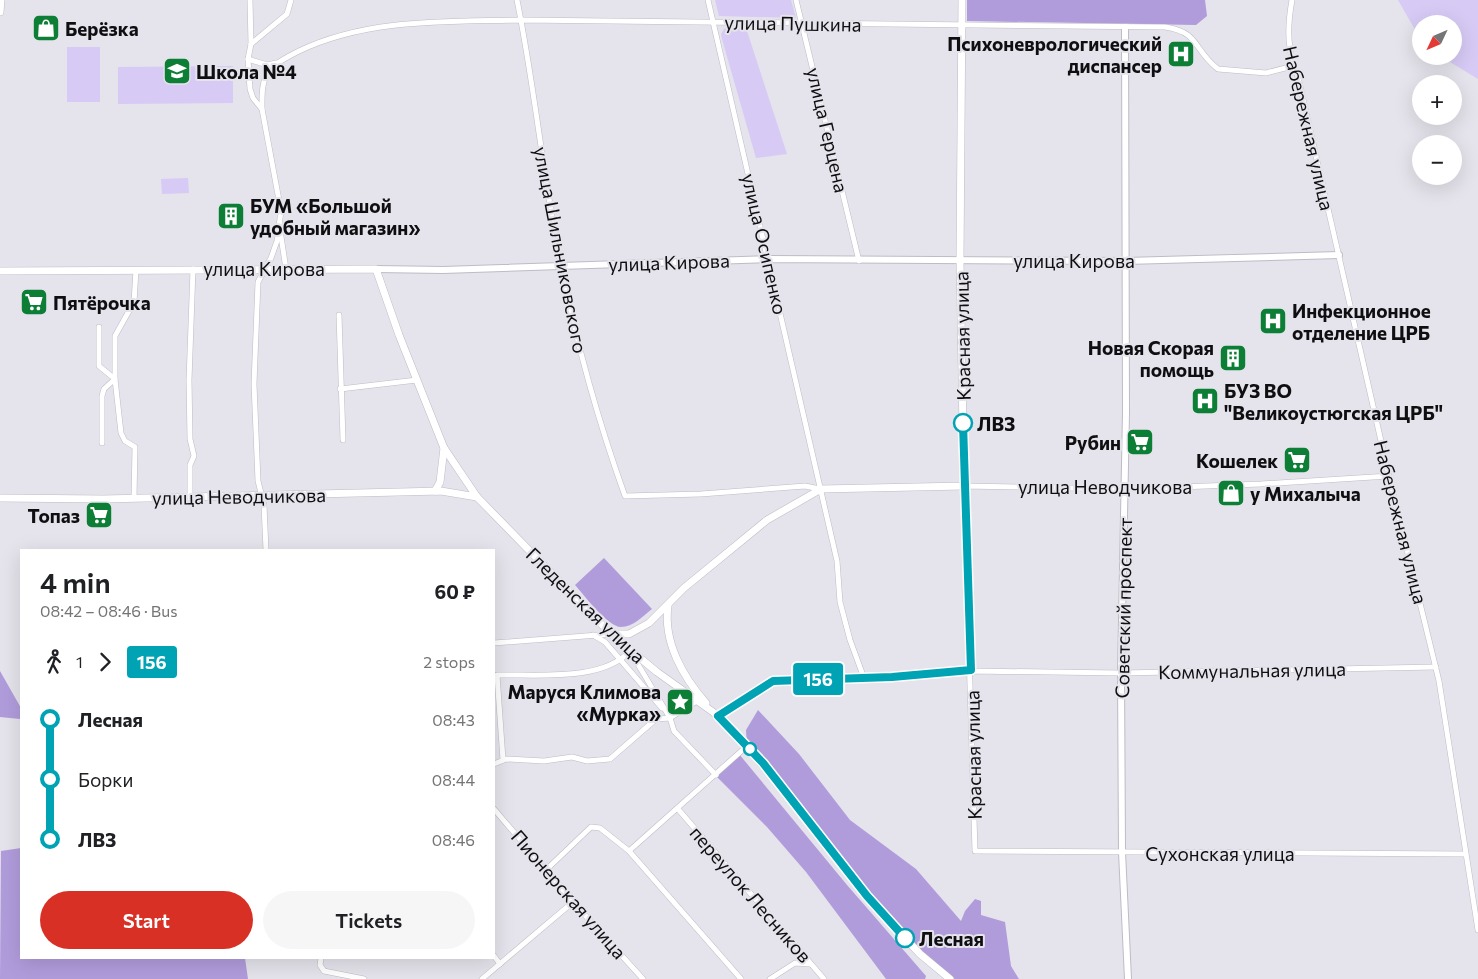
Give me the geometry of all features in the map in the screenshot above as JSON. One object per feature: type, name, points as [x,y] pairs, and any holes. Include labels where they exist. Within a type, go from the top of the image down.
[{"type":"main road","points":[[0,12],[1,0]]},
{"type":"main road","name":"Красная улица","points":[[962,0],[960,260],[964,486]]},
{"type":"main road","name":"улица Кирова","points":[[0,271],[376,269]]},
{"type":"main road","name":"Гледенская улица","points":[[376,269],[444,448],[477,497],[611,634],[630,651],[716,714],[747,746],[782,787],[877,908],[920,954],[950,979]]},
{"type":"main road","points":[[435,491],[440,482],[444,448]]},
{"type":"main road","name":"улица Неводчикова","points":[[611,634],[620,635],[638,630],[668,606],[691,582],[767,520],[821,489],[964,486]]},
{"type":"main road","name":"улица Неводчикова","points":[[0,498],[134,498],[435,491],[477,497]]},
{"type":"main road","points":[[668,606],[667,627],[678,662],[698,694],[716,714]]},
{"type":"street","points":[[250,0],[252,44],[248,59],[250,89],[253,98],[262,110],[281,211],[280,226],[273,253],[258,282],[254,384],[258,481],[262,495],[266,549]]},
{"type":"street","points":[[252,44],[288,14],[291,0]]},
{"type":"street","name":"улица Шильниковского","points":[[517,0],[560,265],[587,381],[604,439],[625,496]]},
{"type":"street","name":"улица Осипенко","points":[[708,0],[821,489],[828,532],[837,561],[840,602],[850,640],[864,678]]},
{"type":"street","name":"улица Герцена","points":[[796,0],[859,261]]},
{"type":"street","name":"Набережная улица","points":[[1292,0],[1289,17],[1288,47],[1298,77],[1389,476],[1436,668],[1478,930]]},
{"type":"street","name":"улица Пушкина","points":[[262,110],[262,87],[271,69],[280,63],[322,40],[388,25],[422,22],[521,20],[1125,27],[1181,30],[1192,36],[1200,51],[1218,69],[1266,73],[1293,66]]},
{"type":"street","name":"Советский проспект","points":[[1125,27],[1126,261],[1121,674],[1122,852],[1128,979]]},
{"type":"street","points":[[248,59],[267,65],[280,63]]},
{"type":"street","points":[[280,226],[286,269]]},
{"type":"street","name":"улица Кирова","points":[[376,269],[443,270],[769,259],[1126,261],[1339,256]]},
{"type":"street","points":[[190,497],[190,465],[194,456],[190,439],[189,380],[193,269]]},
{"type":"street","points":[[134,498],[135,447],[122,437],[115,379],[115,336],[134,302],[136,270]]},
{"type":"street","points":[[339,315],[343,440]]},
{"type":"street","points":[[99,327],[99,366],[115,379]]},
{"type":"street","points":[[102,443],[102,396],[104,389],[115,379]]},
{"type":"street","points":[[340,389],[417,380]]},
{"type":"street","name":"улица Неводчикова","points":[[964,486],[1124,489],[1261,484],[1389,476]]},
{"type":"street","name":"улица Неводчикова","points":[[625,496],[701,494],[805,486],[821,489]]},
{"type":"street","name":"Красная улица","points":[[964,486],[975,851]]},
{"type":"street","points":[[495,643],[611,634]]},
{"type":"street","points":[[593,635],[605,642],[670,718]]},
{"type":"street","points":[[503,760],[497,675],[592,672],[619,659],[630,651],[670,718],[674,731],[716,775]]},
{"type":"street","name":"Коммунальная улица","points":[[716,714],[773,681],[864,678],[971,670],[1121,674],[1436,668]]},
{"type":"street","points":[[495,764],[503,760],[544,761],[572,757],[587,760],[610,758],[656,719],[670,718],[698,701]]},
{"type":"street","points":[[629,851],[678,810],[747,746]]},
{"type":"street","name":"Пионерская улица","points":[[495,810],[547,869],[573,902],[643,979]]},
{"type":"street","name":"переулок Лесников","points":[[678,810],[824,979]]},
{"type":"street","points":[[547,869],[591,827],[600,828],[629,851],[741,979]]},
{"type":"street","name":"Сухонская улица","points":[[975,851],[1465,854]]},
{"type":"street","points":[[482,979],[573,902]]},
{"type":"street","points":[[495,957],[500,964]]},
{"type":"street","points":[[321,959],[320,965],[324,970],[364,979]]},
{"type":"street","points":[[770,979],[795,963],[810,964]]},
{"type":"street","points":[[938,979],[940,969]]},
{"type":"shaded area","points":[[715,0],[791,0],[796,18],[719,16]]},
{"type":"shaded area","points":[[967,0],[1205,0],[1207,16],[1196,25],[967,21]]},
{"type":"shaded area","points":[[1398,0],[1478,0],[1478,79],[1455,65],[1462,65],[1462,15],[1412,15],[1412,24]]},
{"type":"shaded area","points":[[731,27],[746,28],[787,154],[756,158],[721,34],[724,29]]},
{"type":"shaded area","points":[[67,47],[100,47],[100,102],[67,102]]},
{"type":"shaded area","points":[[233,66],[233,103],[118,104],[118,67]]},
{"type":"shaded area","points":[[188,178],[189,193],[162,194],[161,179]]},
{"type":"shaded area","points":[[604,558],[652,609],[638,621],[625,627],[616,626],[610,622],[596,610],[575,585]]},
{"type":"shaded area","points":[[0,671],[20,706],[20,719],[0,717]]},
{"type":"shaded area","points":[[758,710],[799,754],[850,820],[916,869],[961,921],[965,911],[975,899],[981,901],[981,915],[1005,922],[1011,966],[1019,979],[950,979],[897,930],[747,746],[746,730]]},
{"type":"shaded area","points":[[739,754],[847,885],[926,976],[925,979],[886,979],[806,872],[767,827],[716,776]]},
{"type":"shaded area","points":[[20,848],[20,959],[245,959],[248,979],[0,979],[1,851]]},
{"type":"bus line","name":"156","points":[[905,938],[867,896],[763,763],[718,716],[773,681],[892,677],[971,670],[963,423]]},
{"type":"place","name":"Берёзка","points":[[46,28]]},
{"type":"place","name":"Психоневрологический диспансер","points":[[1181,54]]},
{"type":"place","name":"Школа №4","points":[[177,71]]},
{"type":"place","name":"БУМ «Большой удобный магазин»","points":[[231,216]]},
{"type":"place","name":"Пятёрочка","points":[[34,302]]},
{"type":"place","name":"Инфекционное отделение ЦРБ","points":[[1273,321]]},
{"type":"place","name":"Новая Скорая помощь","points":[[1233,358]]},
{"type":"place","name":"БУЗ ВО \"Великоустюгская ЦРБ\"","points":[[1205,401]]},
{"type":"place","name":"ЛВЗ","points":[[963,423]]},
{"type":"place","name":"Рубин","points":[[1140,442]]},
{"type":"place","name":"Кошелек","points":[[1297,460]]},
{"type":"place","name":"у Михалыча","points":[[1231,493]]},
{"type":"place","name":"Топаз","points":[[99,515]]},
{"type":"place","name":"Маруся Климова «Мурка»","points":[[680,702]]},
{"type":"place","name":"Лесная","points":[[905,938]]}]
